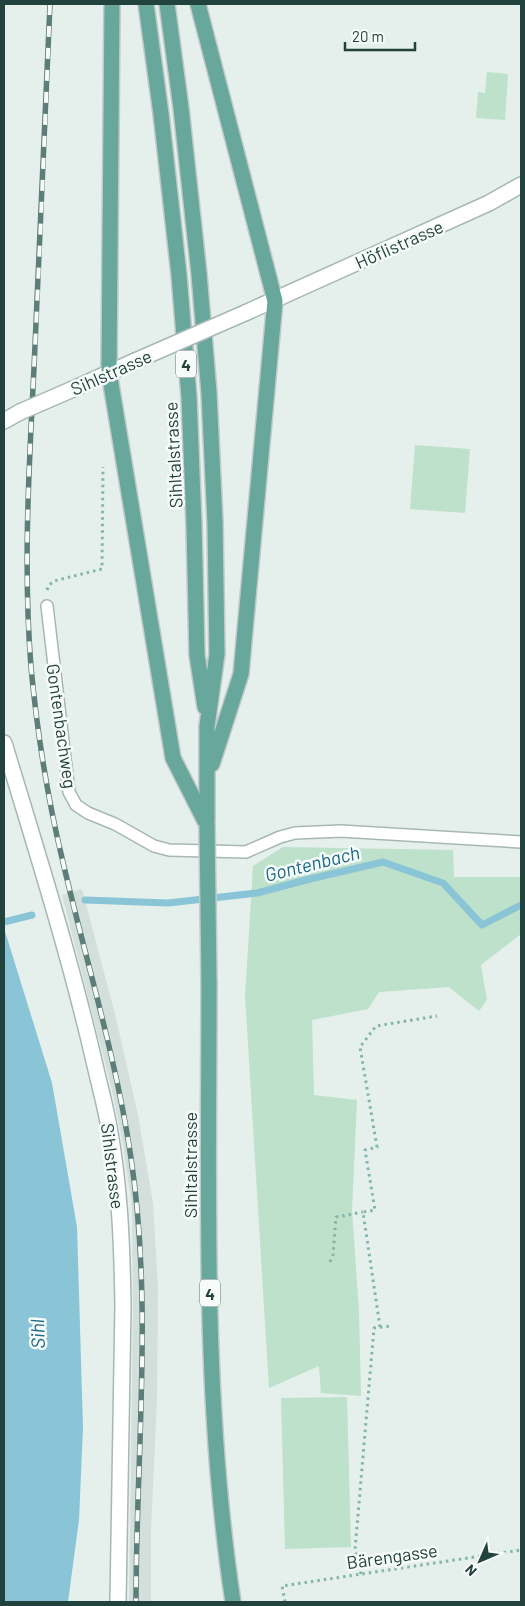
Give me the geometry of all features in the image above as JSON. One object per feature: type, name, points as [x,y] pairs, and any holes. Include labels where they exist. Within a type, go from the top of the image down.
[{"type":"main road","points":[[112,4],[109,372],[173,758],[207,824]]},
{"type":"main road","name":"Sihltalstrasse","points":[[146,4],[161,114],[179,275],[189,407],[197,655],[207,726]]},
{"type":"main road","name":"Sihltalstrasse","points":[[167,4],[182,108],[199,274],[209,393],[215,522],[217,654],[207,726],[209,1270],[212,1375],[220,1491],[233,1602]]},
{"type":"main road","points":[[198,4],[275,300],[241,674],[207,778]]},
{"type":"street","name":"Höflistrasse","points":[[275,300],[489,204],[521,185]]},
{"type":"street","name":"Sihlstrasse","points":[[4,421],[109,372],[275,300]]},
{"type":"street","name":"Sihlstrasse","points":[[4,743],[68,952],[106,1110],[116,1172],[123,1305],[118,1602]]},
{"type":"lane","name":"Gontenbachweg","points":[[47,606],[70,792],[76,805],[88,814],[115,824],[154,846],[169,850],[246,852],[280,837],[295,833],[341,830],[521,842]]},
{"type":"path","points":[[47,606],[46,591],[54,581],[102,569],[104,466]]},
{"type":"path","points":[[330,1262],[334,1255],[336,1217],[375,1210],[365,1150],[377,1147],[360,1047],[376,1026],[437,1016]]},
{"type":"path","points":[[363,1212],[380,1327]]},
{"type":"path","points":[[360,1574],[355,1550],[374,1328],[390,1326]]},
{"type":"path","name":"Bärengasse","points":[[285,1602],[282,1586],[521,1550]]},
{"type":"shaded area","points":[[82,889],[115,1014],[138,1115],[153,1203],[158,1288],[157,1399],[151,1528],[151,1602],[129,1602],[133,1311],[132,1208],[123,1144],[111,1086],[62,895]]},
{"type":"green space","points":[[487,72],[508,74],[505,120],[476,118],[478,92],[485,93]]},
{"type":"green space","points":[[415,445],[470,449],[465,513],[410,509]]},
{"type":"green space","points":[[283,847],[453,850],[454,877],[521,877],[521,934],[481,965],[487,1000],[479,1011],[449,987],[379,992],[368,1009],[312,1020],[314,1095],[357,1100],[352,1210],[359,1311],[361,1396],[321,1393],[319,1366],[269,1388],[245,996],[253,866]]},
{"type":"green space","points":[[347,1397],[351,1547],[285,1549],[281,1398]]},
{"type":"water","name":"Sihl","points":[[4,928],[52,1083],[77,1227],[83,1427],[79,1520],[68,1602],[4,1602]]},
{"type":"waterway","name":"Gontenbach","points":[[85,900],[168,903],[257,893],[383,862],[443,883],[482,925],[521,905]]},
{"type":"waterway","name":"Gontenbach","points":[[4,922],[32,915]]},
{"type":"railway","points":[[50,4],[29,480],[27,555],[29,630],[36,715],[47,787],[62,858],[117,1082],[125,1120],[138,1214],[141,1269],[142,1380],[136,1602]]}]
